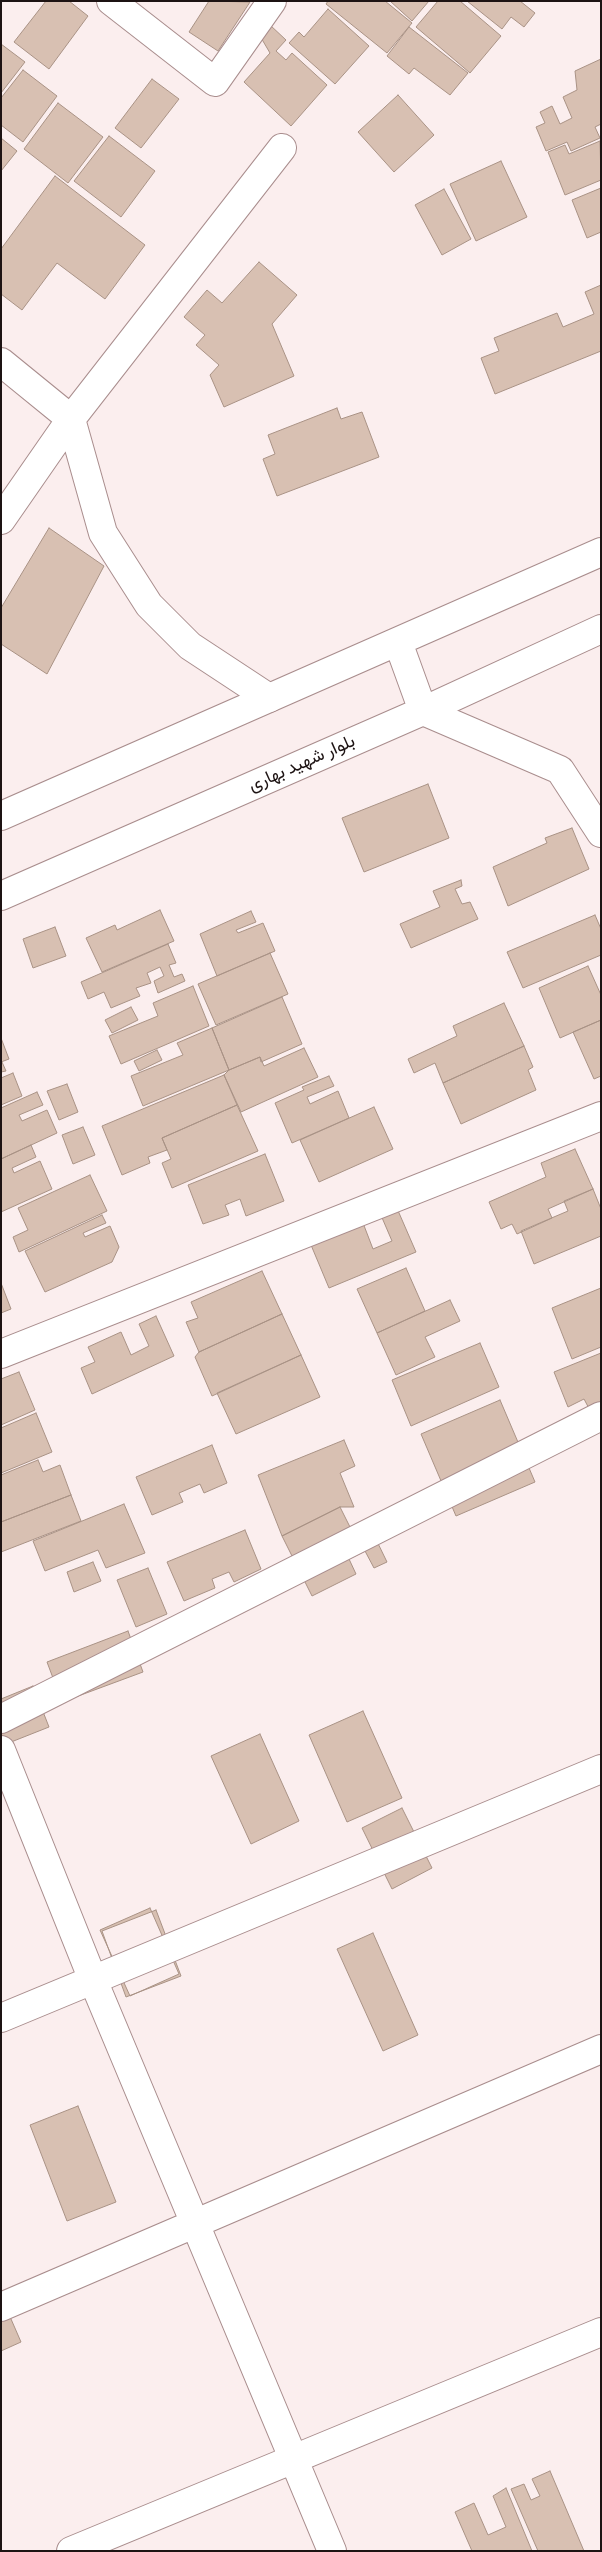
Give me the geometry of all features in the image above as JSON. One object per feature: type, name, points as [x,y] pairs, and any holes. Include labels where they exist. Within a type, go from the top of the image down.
[{"type":"street","points":[[111,1],[215,82],[272,1]]},
{"type":"street","points":[[1,520],[71,419],[282,148]]},
{"type":"street","points":[[1,362],[71,419],[103,534],[149,605],[190,646],[269,698]]},
{"type":"street","points":[[1,816],[601,552]]},
{"type":"street","name":"بلوار شهید بهاری","points":[[1,896],[423,711],[601,629]]},
{"type":"street","points":[[398,642],[423,711],[560,770],[601,833]]},
{"type":"street","points":[[1,1354],[601,1116]]},
{"type":"street","points":[[1,1719],[601,1416]]},
{"type":"street","points":[[1,1750],[93,1980],[332,2551]]},
{"type":"street","points":[[1,2018],[601,1769]]},
{"type":"street","points":[[1,2307],[601,2049]]},
{"type":"street","points":[[71,2551],[601,2332]]},
{"type":"building","points":[[46,1],[69,1],[88,16],[49,69],[14,42]]},
{"type":"building","points":[[209,1],[250,2],[218,51],[189,32]]},
{"type":"building","points":[[328,1],[385,1],[412,23],[387,53],[326,4]]},
{"type":"building","points":[[390,1],[429,1],[412,21]]},
{"type":"building","points":[[438,1],[460,1],[501,36],[470,73],[416,27]]},
{"type":"building","points":[[467,1],[520,1],[535,13],[524,27],[511,17],[502,29]]},
{"type":"building","points":[[328,9],[369,46],[335,84],[289,43],[299,32],[304,37]]},
{"type":"building","points":[[270,25],[286,40],[276,51],[286,60],[292,53],[327,85],[291,126],[244,82],[270,53],[260,36]]},
{"type":"building","points":[[409,27],[468,73],[450,95],[414,68],[409,74],[387,56]]},
{"type":"building","points":[[1,44],[25,62],[1,93]]},
{"type":"building","points":[[601,59],[601,124],[595,127],[600,138],[571,151],[567,142],[546,151],[536,127],[545,123],[540,112],[552,106],[560,124],[572,118],[563,97],[577,90],[575,71]]},
{"type":"building","points":[[23,70],[57,96],[23,142],[1,125],[1,98]]},
{"type":"building","points":[[152,79],[179,99],[141,148],[115,128]]},
{"type":"building","points":[[398,95],[434,135],[394,172],[358,132]]},
{"type":"building","points":[[58,103],[103,137],[68,183],[24,149]]},
{"type":"building","points":[[109,136],[155,171],[121,217],[74,181]]},
{"type":"building","points":[[1,138],[17,151],[1,171]]},
{"type":"building","points":[[600,141],[601,180],[565,195],[548,152],[565,145],[569,154]]},
{"type":"building","points":[[501,161],[527,217],[476,241],[450,184]]},
{"type":"building","points":[[55,176],[145,245],[105,299],[57,263],[22,310],[1,294],[1,249]]},
{"type":"building","points":[[601,188],[601,232],[587,238],[572,200]]},
{"type":"building","points":[[444,189],[471,239],[442,255],[415,205]]},
{"type":"building","points":[[259,262],[297,295],[272,324],[294,376],[224,407],[210,375],[219,365],[196,345],[205,335],[184,317],[207,290],[222,303]]},
{"type":"building","points":[[601,285],[601,351],[495,394],[481,358],[499,351],[494,338],[557,313],[563,327],[594,314],[585,292]]},
{"type":"building","points":[[337,408],[341,419],[362,412],[379,457],[277,496],[263,459],[275,454],[268,435]]},
{"type":"building","points":[[49,528],[104,566],[47,674],[1,644],[1,608]]},
{"type":"building","points":[[428,784],[449,838],[364,872],[342,818]]},
{"type":"building","points":[[572,828],[589,869],[508,906],[493,867],[547,843],[545,838]]},
{"type":"building","points":[[461,880],[462,886],[455,889],[462,904],[470,902],[478,919],[411,948],[400,924],[440,907],[433,891]]},
{"type":"building","points":[[160,910],[174,941],[102,972],[86,938],[115,925],[117,930]]},
{"type":"building","points":[[251,911],[256,922],[236,930],[238,933],[263,923],[275,951],[217,976],[200,934]]},
{"type":"building","points":[[595,915],[601,929],[601,955],[523,988],[507,952]]},
{"type":"building","points":[[55,927],[66,956],[33,968],[23,939]]},
{"type":"building","points":[[168,944],[176,963],[169,965],[174,977],[182,974],[185,981],[158,993],[154,981],[164,976],[160,967],[147,973],[151,983],[136,988],[140,996],[111,1008],[104,992],[88,999],[81,982]]},
{"type":"building","points":[[270,953],[288,994],[216,1025],[198,984]]},
{"type":"building","points":[[588,966],[601,995],[601,1020],[560,1038],[539,988]]},
{"type":"building","points":[[193,986],[209,1026],[121,1064],[109,1036],[158,1016],[153,1003]]},
{"type":"building","points":[[282,997],[302,1044],[261,1062],[260,1057],[229,1070],[212,1028]]},
{"type":"building","points":[[504,1003],[524,1046],[443,1083],[435,1063],[414,1073],[408,1059],[457,1036],[453,1026]]},
{"type":"building","points":[[131,1007],[138,1020],[112,1033],[105,1020]]},
{"type":"building","points":[[601,1020],[601,1076],[594,1079],[573,1032]]},
{"type":"building","points":[[212,1028],[229,1070],[143,1106],[131,1076],[183,1055],[177,1043]]},
{"type":"building","points":[[1,1038],[9,1059],[1,1062]]},
{"type":"building","points":[[524,1046],[533,1067],[528,1070],[536,1090],[461,1124],[443,1083]]},
{"type":"building","points":[[304,1048],[318,1077],[241,1112],[224,1075],[229,1070],[260,1057],[264,1066]]},
{"type":"building","points":[[157,1050],[162,1060],[139,1071],[134,1061]]},
{"type":"building","points":[[1,1063],[6,1071],[1,1072]]},
{"type":"building","points":[[13,1073],[22,1096],[1,1105],[1,1078]]},
{"type":"building","points":[[224,1075],[237,1105],[162,1138],[167,1150],[148,1157],[150,1163],[122,1175],[102,1126]]},
{"type":"building","points":[[329,1076],[334,1086],[307,1097],[310,1104],[338,1091],[349,1118],[292,1143],[275,1103],[304,1090],[302,1087]]},
{"type":"building","points":[[67,1084],[78,1112],[59,1120],[47,1091]]},
{"type":"building","points":[[37,1092],[43,1105],[19,1115],[22,1121],[47,1110],[57,1133],[1,1159],[1,1108]]},
{"type":"building","points":[[237,1105],[258,1151],[172,1188],[162,1163],[171,1159],[162,1138]]},
{"type":"building","points":[[374,1107],[393,1149],[319,1182],[300,1140]]},
{"type":"building","points":[[83,1127],[95,1155],[73,1164],[62,1135]]},
{"type":"building","points":[[31,1145],[36,1157],[12,1168],[14,1173],[40,1161],[52,1189],[1,1212],[1,1159]]},
{"type":"building","points":[[575,1149],[593,1189],[548,1209],[552,1218],[517,1234],[512,1224],[501,1229],[489,1202],[546,1177],[541,1163]]},
{"type":"building","points":[[265,1154],[284,1201],[246,1216],[240,1199],[225,1205],[229,1215],[203,1224],[188,1185]]},
{"type":"building","points":[[90,1175],[107,1211],[19,1252],[13,1237],[28,1230],[18,1208]]},
{"type":"building","points":[[593,1189],[601,1209],[601,1236],[534,1264],[521,1231],[568,1211],[564,1201]]},
{"type":"building","points":[[396,1206],[416,1252],[329,1288],[311,1245],[363,1223],[373,1249],[392,1241],[380,1213]]},
{"type":"building","points":[[102,1215],[106,1223],[83,1233],[85,1237],[110,1226],[119,1247],[112,1262],[45,1292],[25,1251]]},
{"type":"building","points":[[406,1268],[425,1311],[377,1333],[357,1289]]},
{"type":"building","points":[[262,1271],[282,1314],[199,1352],[186,1322],[198,1318],[191,1302]]},
{"type":"building","points":[[1,1283],[11,1309],[1,1313]]},
{"type":"building","points":[[601,1288],[601,1347],[572,1359],[552,1308]]},
{"type":"building","points":[[450,1300],[460,1321],[425,1337],[435,1357],[396,1375],[377,1333]]},
{"type":"building","points":[[282,1314],[301,1355],[212,1396],[195,1357],[199,1352]]},
{"type":"building","points":[[156,1316],[174,1356],[92,1394],[81,1368],[95,1362],[88,1347],[121,1332],[131,1355],[149,1346],[139,1324]]},
{"type":"building","points":[[480,1343],[499,1387],[411,1426],[392,1380]]},
{"type":"building","points":[[601,1353],[601,1411],[593,1416],[584,1399],[568,1407],[554,1372]]},
{"type":"building","points":[[301,1355],[320,1397],[236,1434],[217,1393]]},
{"type":"building","points":[[19,1372],[35,1410],[1,1425],[1,1379]]},
{"type":"building","points":[[500,1400],[535,1482],[456,1516],[421,1434]]},
{"type":"building","points":[[36,1413],[52,1452],[1,1473],[1,1428]]},
{"type":"building","points":[[344,1440],[355,1466],[340,1473],[354,1507],[340,1507],[282,1536],[258,1475]]},
{"type":"building","points":[[212,1445],[227,1483],[204,1493],[200,1484],[179,1493],[183,1502],[152,1515],[136,1477]]},
{"type":"building","points":[[38,1460],[43,1472],[60,1465],[71,1495],[1,1522],[1,1475]]},
{"type":"building","points":[[71,1495],[81,1521],[1,1552],[1,1522]]},
{"type":"building","points":[[124,1504],[145,1553],[106,1568],[98,1550],[45,1571],[33,1541]]},
{"type":"building","points":[[340,1507],[354,1535],[370,1527],[387,1562],[374,1568],[365,1551],[349,1559],[356,1574],[312,1596],[282,1536]]},
{"type":"building","points":[[245,1530],[261,1569],[234,1582],[229,1572],[212,1579],[215,1588],[184,1601],[167,1562]]},
{"type":"building","points":[[93,1562],[101,1581],[74,1592],[67,1572]]},
{"type":"building","points":[[148,1568],[167,1614],[136,1627],[117,1580]]},
{"type":"building","points":[[128,1631],[143,1672],[62,1702],[47,1662]]},
{"type":"building","points":[[33,1686],[49,1727],[1,1746],[1,1699]]},
{"type":"building","points":[[363,1711],[402,1798],[347,1822],[309,1735]]},
{"type":"building","points":[[260,1734],[299,1821],[251,1844],[211,1756]]},
{"type":"building","points":[[402,1808],[432,1868],[392,1889],[362,1828]]},
{"type":"building","points":[[150,1908],[179,1974],[130,1996],[100,1930]]},
{"type":"building","points":[[156,1910],[181,1976],[126,1997],[102,1931]]},
{"type":"building","points":[[373,1933],[418,2035],[383,2051],[337,1949]]},
{"type":"building","points":[[78,2106],[116,2202],[67,2221],[30,2125]]},
{"type":"building","points":[[1,2296],[21,2342],[1,2351]]},
{"type":"building","points":[[550,2471],[584,2551],[538,2551],[511,2489],[524,2484],[531,2500],[540,2496],[532,2479]]},
{"type":"building","points":[[506,2488],[532,2551],[472,2551],[455,2512],[474,2503],[488,2535],[506,2527],[493,2496]]}]
